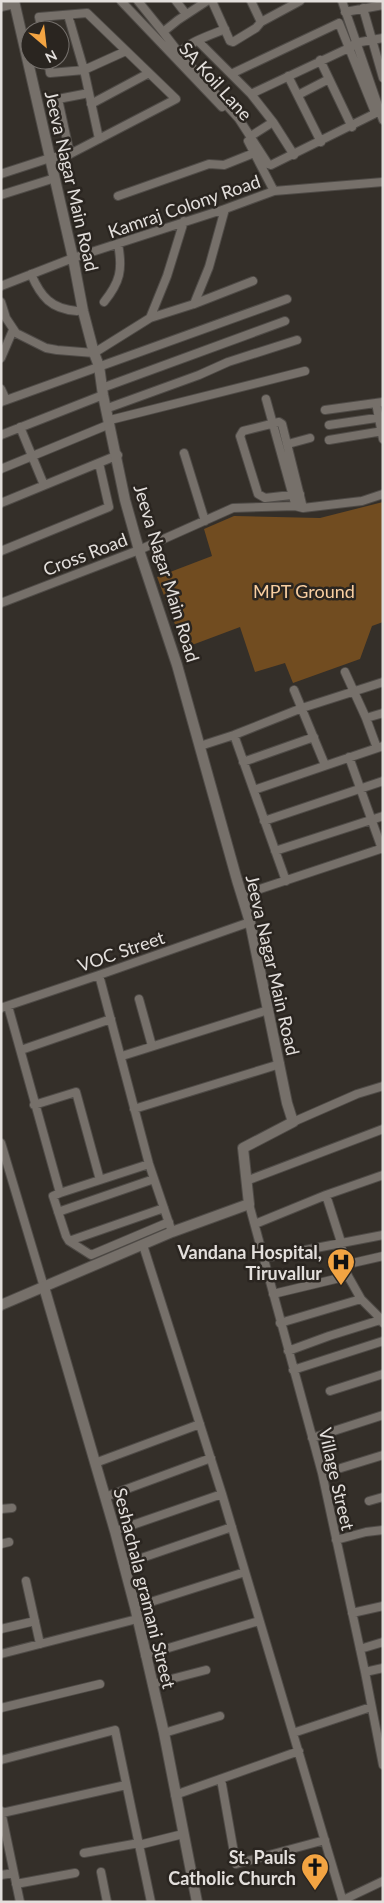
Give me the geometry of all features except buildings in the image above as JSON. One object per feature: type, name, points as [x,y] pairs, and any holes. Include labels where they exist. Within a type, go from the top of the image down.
[{"type":"street","name":"SA Koil Lane","points":[[121,1],[240,126],[274,191]]},
{"type":"street","points":[[138,1],[180,54],[239,119],[270,165],[373,116],[374,112],[353,45],[342,1]]},
{"type":"street","points":[[176,1],[186,14]]},
{"type":"street","points":[[163,32],[207,1]]},
{"type":"street","points":[[212,1],[230,41],[233,42],[256,28],[261,22],[300,1]]},
{"type":"street","points":[[251,1],[261,22]]},
{"type":"street","points":[[1,7],[15,2]]},
{"type":"street","name":"Jeeva Nagar Main Road","points":[[15,2],[83,310],[94,353],[100,366],[103,391],[118,455],[125,500],[139,550],[177,665],[250,922],[292,1122]]},
{"type":"street","points":[[344,12],[368,6],[383,5]]},
{"type":"street","points":[[368,6],[372,40],[383,78]]},
{"type":"street","points":[[1,174],[50,158],[70,154],[176,99],[86,13],[39,17],[40,20]]},
{"type":"street","points":[[68,14],[84,70],[99,139]]},
{"type":"street","points":[[230,74],[339,23],[353,45],[383,120]]},
{"type":"street","points":[[180,54],[187,46],[225,29]]},
{"type":"street","points":[[251,94],[353,45],[383,38]]},
{"type":"street","points":[[198,41],[251,94],[273,122],[294,155]]},
{"type":"street","points":[[50,70],[50,73],[84,70],[126,51]]},
{"type":"street","points":[[320,60],[352,127]]},
{"type":"street","points":[[91,104],[149,74]]},
{"type":"street","points":[[288,76],[321,142]]},
{"type":"street","points":[[298,95],[329,79]]},
{"type":"street","points":[[70,154],[58,100],[89,93]]},
{"type":"street","points":[[251,136],[273,122]]},
{"type":"street","points":[[118,196],[209,164],[224,165],[254,153]]},
{"type":"street","points":[[1,195],[55,178]]},
{"type":"street","name":"Kamraj Colony Road","points":[[1,286],[73,258],[274,191],[383,182]]},
{"type":"street","points":[[194,304],[209,267],[224,209]]},
{"type":"street","points":[[150,318],[167,276],[184,221]]},
{"type":"street","points":[[104,302],[116,287],[121,270],[118,244]]},
{"type":"street","points":[[31,274],[38,290],[51,305],[77,311]]},
{"type":"street","points":[[1,302],[6,318],[16,333],[46,348],[94,353],[150,318],[194,304],[253,281]]},
{"type":"street","points":[[1,388],[4,401],[287,298]]},
{"type":"street","points":[[1,435],[103,391],[285,320]]},
{"type":"street","points":[[1,358],[13,330]]},
{"type":"street","points":[[108,408],[199,375],[228,362],[297,340]]},
{"type":"street","points":[[1,469],[110,422],[305,370]]},
{"type":"street","points":[[266,399],[296,494],[304,508]]},
{"type":"street","points":[[325,410],[379,402],[382,434],[329,440]]},
{"type":"street","points":[[329,425],[381,417]]},
{"type":"street","points":[[295,506],[296,494],[288,444],[282,424],[279,422],[243,431],[240,436],[258,494],[266,498],[296,494]]},
{"type":"street","points":[[20,427],[44,485]]},
{"type":"street","points":[[288,444],[310,438]]},
{"type":"street","points":[[184,453],[205,520]]},
{"type":"street","points":[[1,503],[118,455]]},
{"type":"street","points":[[1,551],[109,507],[99,463]]},
{"type":"street","name":"Cross Road","points":[[1,603],[139,550],[233,508],[295,506],[304,508],[362,501],[383,494]]},
{"type":"street","points":[[254,790],[380,747],[345,672]]},
{"type":"street","points":[[200,746],[234,735],[302,708],[383,682]]},
{"type":"street","points":[[294,690],[325,765]]},
{"type":"street","points":[[366,718],[383,713]]},
{"type":"street","points":[[234,735],[286,881]]},
{"type":"street","points":[[243,762],[314,737]]},
{"type":"street","points":[[242,895],[382,849],[349,757]]},
{"type":"street","points":[[264,821],[383,781]]},
{"type":"street","points":[[275,851],[383,816]]},
{"type":"street","name":"VOC Street","points":[[5,1006],[250,922]]},
{"type":"street","points":[[99,975],[122,1056],[149,1164],[171,1227]]},
{"type":"street","points":[[139,999],[152,1046]]},
{"type":"street","points":[[5,1006],[21,1050],[34,1105],[60,1193]]},
{"type":"street","points":[[122,1056],[268,1010]]},
{"type":"street","points":[[21,1050],[111,1019]]},
{"type":"street","points":[[134,1109],[280,1064]]},
{"type":"street","points":[[149,1164],[53,1196],[69,1241],[91,1255],[171,1227],[249,1204],[243,1148],[292,1122],[357,1094],[383,1086]]},
{"type":"street","points":[[34,1105],[76,1092],[100,1180]]},
{"type":"street","points":[[246,1181],[383,1129]]},
{"type":"street","points":[[1,1143],[44,1287]]},
{"type":"street","points":[[255,1224],[326,1195],[383,1175]]},
{"type":"street","points":[[58,1212],[154,1179]]},
{"type":"street","points":[[288,1351],[329,1336],[382,1321],[361,1299],[348,1276],[344,1265],[341,1242],[326,1195]]},
{"type":"street","name":"Village Street","points":[[249,1204],[312,1438],[365,1672],[383,1765]]},
{"type":"street","points":[[69,1241],[164,1208]]},
{"type":"street","points":[[1,1305],[142,1245],[171,1227]]},
{"type":"street","points":[[264,1258],[383,1235]]},
{"type":"street","points":[[142,1245],[211,1458],[300,1751],[343,1901],[383,1881]]},
{"type":"street","points":[[344,1265],[383,1256]]},
{"type":"street","points":[[273,1294],[348,1276]]},
{"type":"street","name":"Seshachala gramani Street","points":[[44,1287],[135,1606],[164,1733],[197,1902]]},
{"type":"street","points":[[280,1323],[361,1299]]},
{"type":"street","points":[[374,1311],[383,1308]]},
{"type":"street","points":[[294,1370],[383,1341]]},
{"type":"street","points":[[330,1391],[383,1374]]},
{"type":"street","points":[[312,1438],[383,1415]]},
{"type":"street","points":[[95,1462],[200,1424]]},
{"type":"street","points":[[341,1468],[383,1455]]},
{"type":"street","points":[[105,1497],[211,1458]]},
{"type":"street","points":[[115,1531],[222,1494]]},
{"type":"street","points":[[370,1501],[383,1497]]},
{"type":"street","points":[[1,1509],[12,1508]]},
{"type":"street","points":[[124,1564],[232,1527]]},
{"type":"street","points":[[336,1540],[366,1532],[383,1530]]},
{"type":"street","points":[[135,1606],[245,1572]]},
{"type":"street","points":[[26,1580],[40,1644]]},
{"type":"street","points":[[352,1613],[383,1606]]},
{"type":"street","points":[[1,1654],[137,1619]]},
{"type":"street","points":[[145,1655],[259,1621]]},
{"type":"street","points":[[1,1629],[35,1622]]},
{"type":"street","points":[[360,1649],[383,1642]]},
{"type":"street","points":[[365,1672],[383,1668]]},
{"type":"street","points":[[152,1684],[206,1670]]},
{"type":"street","points":[[1,1708],[100,1684]]},
{"type":"street","points":[[293,1733],[372,1707]]},
{"type":"street","points":[[164,1733],[220,1716]]},
{"type":"street","points":[[1,1760],[115,1730],[152,1902]]},
{"type":"street","points":[[175,1795],[300,1751]]},
{"type":"street","points":[[221,1779],[236,1864],[325,1840]]},
{"type":"street","points":[[20,1902],[14,1873],[4,1843],[2,1812],[126,1785]]},
{"type":"street","points":[[84,1853],[139,1844],[183,1834]]},
{"type":"street","points":[[16,1884],[74,1872]]},
{"type":"street","points":[[101,1872],[107,1902]]},
{"type":"street","points":[[1,1875],[14,1873]]},
{"type":"green space","name":"MPT Ground","points":[[383,502],[383,622],[372,626],[360,659],[293,683],[285,663],[255,672],[240,627],[184,648],[157,577],[212,556],[204,529],[234,516],[320,518]]},
{"type":"place","name":"Vandana Hospital, Tiruvallur","points":[[341,1286]]},
{"type":"place","name":"St. Pauls Catholic Church","points":[[315,1891]]}]
